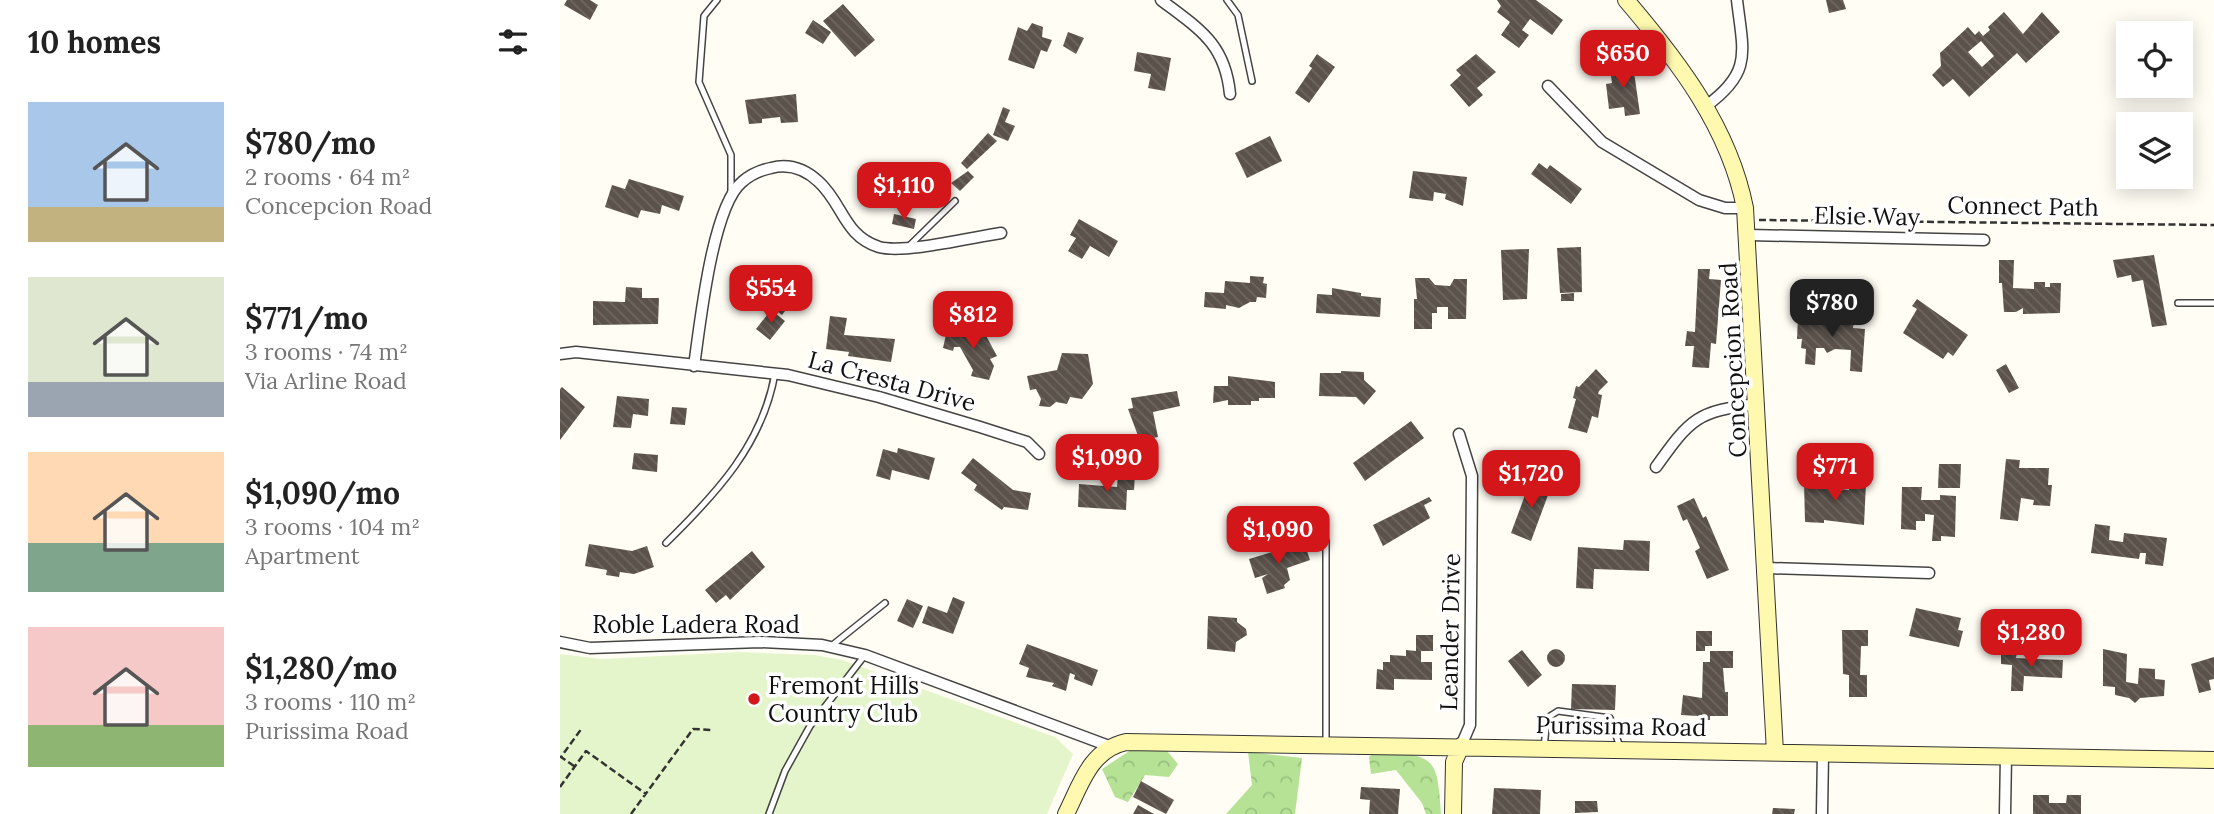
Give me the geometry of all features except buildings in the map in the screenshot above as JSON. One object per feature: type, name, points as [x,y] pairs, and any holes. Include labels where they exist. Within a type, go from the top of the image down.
[{"type":"street","points":[[1161,0],[1218,48],[1228,75],[1230,94]]},
{"type":"street","name":"Concepcion Road","points":[[1626,0],[1706,106],[1735,166],[1747,221],[1768,568],[1775,752]]},
{"type":"street","points":[[1706,106],[1731,87],[1737,76],[1742,44],[1737,0]]},
{"type":"street","name":"Elsie Way","points":[[1548,86],[1602,142],[1699,200],[1725,208],[1747,221],[1984,240]]},
{"type":"street","points":[[694,366],[716,240],[731,196],[741,182],[759,171],[782,166],[795,167],[821,183],[844,221],[860,239],[882,248],[908,247],[1001,233]]},
{"type":"street","name":"La Cresta Drive","points":[[560,354],[576,352],[775,373],[879,397],[981,427],[1027,442],[1040,454]]},
{"type":"street","points":[[1656,467],[1689,424],[1703,415],[1758,404]]},
{"type":"street","name":"Leander Drive","points":[[1459,434],[1470,461],[1473,500],[1470,725],[1461,746]]},
{"type":"street","points":[[1768,568],[1929,573]]},
{"type":"street","name":"Roble Ladera Road","points":[[560,642],[590,648],[760,642],[830,647],[864,655],[1109,746]]},
{"type":"street","name":"Purissima Road","points":[[1109,746],[1126,742],[1326,744],[2214,760]]},
{"type":"street","points":[[1066,814],[1089,766],[1109,746]]},
{"type":"street","points":[[1453,814],[1454,762],[1461,746]]},
{"type":"street","points":[[1822,753],[1822,814]]},
{"type":"street","points":[[2005,814],[2006,757]]},
{"type":"lane","points":[[717,0],[704,16],[699,82],[731,155],[731,196]]},
{"type":"lane","points":[[1227,0],[1238,16],[1252,81]]},
{"type":"lane","points":[[908,247],[955,201]]},
{"type":"lane","points":[[2178,303],[2214,303]]},
{"type":"lane","points":[[666,543],[701,509],[757,433],[770,404],[775,373]]},
{"type":"lane","points":[[1326,541],[1326,744]]},
{"type":"lane","points":[[830,647],[885,603]]},
{"type":"lane","points":[[769,814],[799,744],[864,655]]},
{"type":"lane","points":[[1544,748],[1547,718],[1558,711],[1610,718],[1621,749]]},
{"type":"path","name":"Connect Path","points":[[1747,221],[2214,225]]},
{"type":"path","points":[[575,767],[561,757],[582,728]]},
{"type":"path","points":[[631,814],[692,729],[712,730]]},
{"type":"path","points":[[560,787],[586,751],[646,794]]},
{"type":"green space","name":"Fremont Hills Country Club","points":[[739,652],[815,655],[842,660],[1055,737],[1073,754],[1047,814],[560,814],[560,654],[602,659]]},
{"type":"green space","points":[[1377,749],[1411,755],[1429,762],[1437,780],[1441,814],[1426,814],[1422,803],[1396,770],[1371,774],[1369,757]]},
{"type":"green space","points":[[1131,750],[1167,751],[1178,764],[1169,777],[1145,775],[1128,802],[1115,797],[1102,769]]},
{"type":"green space","points":[[1248,752],[1302,758],[1295,814],[1226,814],[1252,785]]},
{"type":"place","name":"Fremont Hills Country Club","points":[[754,699]]}]
